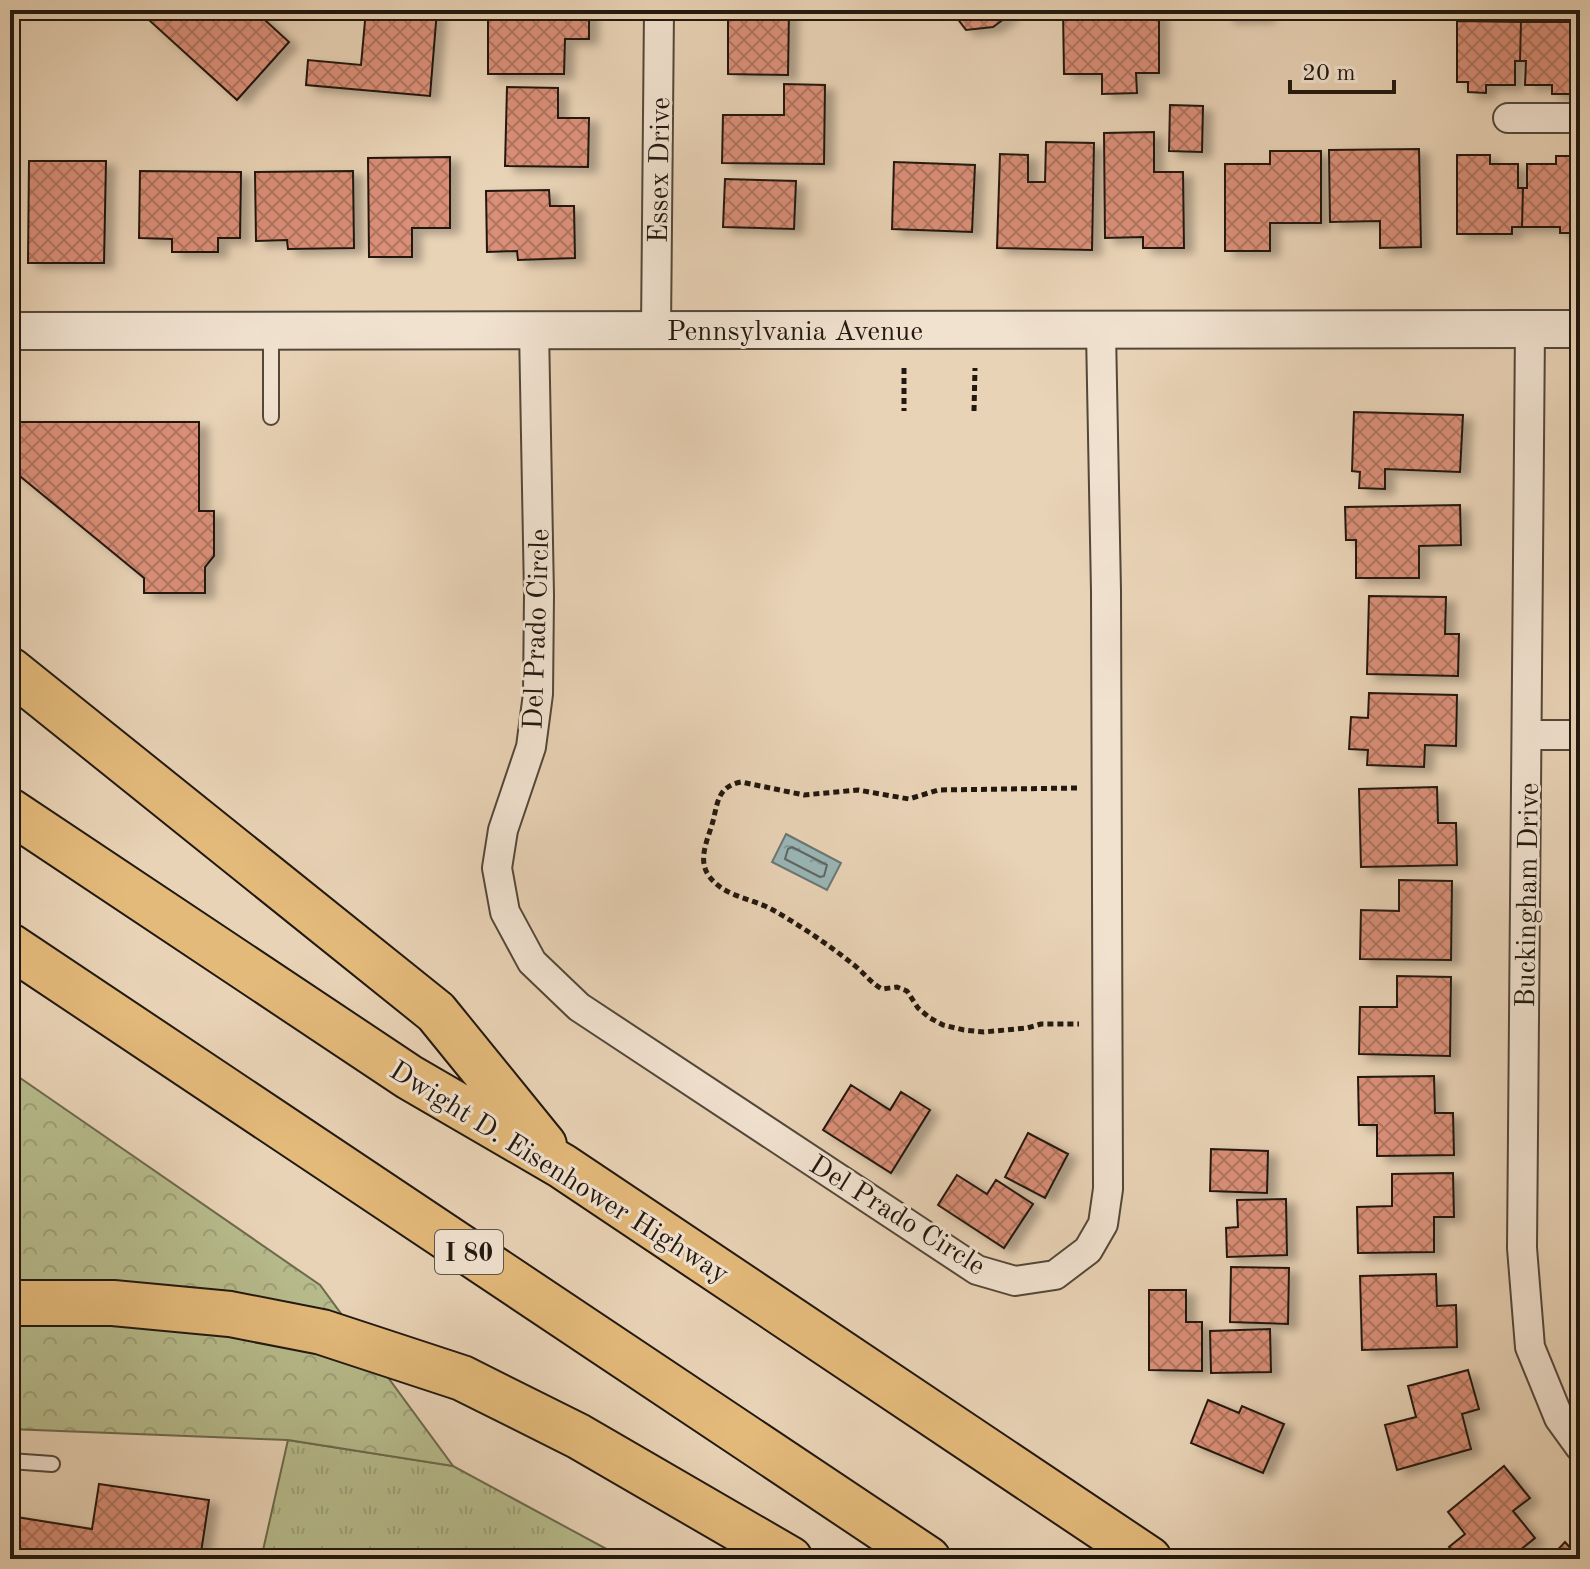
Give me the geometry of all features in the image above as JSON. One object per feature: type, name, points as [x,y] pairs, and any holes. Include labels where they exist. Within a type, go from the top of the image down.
[{"type":"highway","points":[[10,670],[436,1012],[562,1166]]},
{"type":"highway","name":"Dwight D. Eisenhower Highway","points":[[10,811],[409,1077],[562,1166],[1149,1559]]},
{"type":"highway","name":"I 80","points":[[10,946],[928,1559]]},
{"type":"highway","points":[[10,1303],[113,1303],[230,1314],[322,1332],[420,1364],[462,1378],[578,1436],[790,1559]]},
{"type":"street","name":"Essex Drive","points":[[656,330],[659,10]]},
{"type":"street","points":[[1508,118],[1580,118]]},
{"type":"street","name":"Del Prado Circle","points":[[534,329],[538,694],[531,747],[503,830],[497,868],[505,912],[532,962],[579,1007],[977,1270],[1015,1281],[1055,1275],[1088,1250],[1103,1224],[1108,1189],[1101,332]]},
{"type":"street","name":"Buckingham Drive","points":[[1530,329],[1522,1248],[1530,1347],[1559,1418],[1580,1447]]},
{"type":"street","name":"Pennsylvania Avenue","points":[[10,331],[1580,329]]},
{"type":"street","points":[[1528,735],[1580,735]]},
{"type":"lane","points":[[271,330],[271,417]]},
{"type":"lane","points":[[10,1461],[52,1464]]},
{"type":"path","points":[[904,368],[904,411]]},
{"type":"path","points":[[974,411],[975,368]]},
{"type":"path","points":[[1106,787],[938,790],[909,799],[858,790],[804,795],[741,782],[722,790],[717,800],[703,864],[718,885],[732,894],[770,908],[856,966],[882,989],[897,987],[907,991],[918,1008],[943,1025],[984,1032],[1041,1024],[1108,1023]]},
{"type":"green space","points":[[10,1071],[320,1285],[453,1466],[288,1440],[10,1429]]},
{"type":"green space","points":[[288,1440],[453,1466],[625,1559],[261,1559]]},
{"type":"water","points":[[786,834],[841,863],[827,890],[772,862]]},
{"type":"building","points":[[159,10],[254,10],[289,42],[237,100],[149,20]]},
{"type":"building","points":[[366,10],[437,10],[430,96],[306,85],[308,60],[361,65]]},
{"type":"building","points":[[488,10],[589,10],[589,39],[565,39],[564,74],[488,74]]},
{"type":"building","points":[[728,10],[789,10],[788,75],[728,74]]},
{"type":"building","points":[[951,10],[1009,10],[1008,16],[993,27],[966,30]]},
{"type":"building","points":[[1063,10],[1159,10],[1159,73],[1136,73],[1137,93],[1102,94],[1102,74],[1064,74]]},
{"type":"building","points":[[1225,10],[1266,10],[1266,17],[1225,18]]},
{"type":"building","points":[[1457,21],[1521,22],[1520,61],[1515,61],[1515,85],[1486,85],[1486,93],[1468,92],[1468,82],[1457,82]]},
{"type":"building","points":[[1521,22],[1580,22],[1580,94],[1552,94],[1552,85],[1525,85],[1526,61],[1520,61]]},
{"type":"building","points":[[784,84],[825,85],[824,164],[722,163],[723,115],[784,115]]},
{"type":"building","points":[[507,87],[558,88],[558,118],[589,118],[588,167],[505,166]]},
{"type":"building","points":[[1170,105],[1203,106],[1202,152],[1169,151]]},
{"type":"building","points":[[1154,132],[1154,172],[1183,172],[1184,248],[1143,248],[1143,237],[1105,238],[1104,133]]},
{"type":"building","points":[[1046,142],[1094,143],[1092,250],[997,248],[1000,154],[1028,155],[1028,182],[1045,182]]},
{"type":"building","points":[[1419,149],[1421,247],[1380,248],[1380,221],[1330,222],[1329,150]]},
{"type":"building","points":[[1270,151],[1321,151],[1321,223],[1270,223],[1270,251],[1225,251],[1225,164],[1270,164]]},
{"type":"building","points":[[1457,155],[1490,155],[1490,164],[1518,164],[1518,188],[1523,188],[1522,227],[1512,227],[1512,234],[1457,234]]},
{"type":"building","points":[[1556,156],[1574,156],[1574,167],[1580,167],[1580,233],[1560,233],[1560,227],[1522,227],[1527,164],[1556,164]]},
{"type":"building","points":[[450,157],[450,228],[412,228],[412,257],[369,257],[368,158]]},
{"type":"building","points":[[29,161],[106,161],[104,263],[28,263]]},
{"type":"building","points":[[894,162],[975,165],[972,232],[892,229]]},
{"type":"building","points":[[140,171],[241,172],[240,238],[218,238],[218,252],[172,252],[172,239],[139,238]]},
{"type":"building","points":[[353,171],[354,248],[288,249],[287,240],[256,241],[255,172]]},
{"type":"building","points":[[725,179],[796,181],[794,229],[723,227]]},
{"type":"building","points":[[549,190],[550,206],[574,206],[575,258],[518,260],[517,251],[487,252],[486,191]]},
{"type":"building","points":[[1354,412],[1463,415],[1460,472],[1385,469],[1385,489],[1359,488],[1360,472],[1352,471]]},
{"type":"building","points":[[10,422],[199,422],[199,511],[214,511],[214,556],[205,567],[205,593],[144,593],[144,578],[10,468]]},
{"type":"building","points":[[1460,505],[1461,545],[1419,546],[1419,578],[1356,578],[1356,540],[1346,540],[1345,507]]},
{"type":"building","points":[[1369,596],[1446,597],[1445,634],[1459,634],[1458,676],[1367,674]]},
{"type":"building","points":[[1369,693],[1457,695],[1456,746],[1425,745],[1424,767],[1367,765],[1368,750],[1349,749],[1351,717],[1368,718]]},
{"type":"building","points":[[1437,787],[1438,823],[1456,823],[1457,865],[1361,867],[1359,789]]},
{"type":"building","points":[[1399,880],[1452,881],[1451,960],[1360,959],[1361,910],[1399,911]]},
{"type":"building","points":[[1397,976],[1451,977],[1450,1056],[1359,1054],[1360,1007],[1397,1007]]},
{"type":"building","points":[[1434,1076],[1435,1113],[1453,1113],[1454,1155],[1377,1156],[1377,1125],[1359,1125],[1358,1077]]},
{"type":"building","points":[[851,1085],[890,1110],[901,1092],[930,1110],[891,1173],[823,1130]]},
{"type":"building","points":[[1028,1133],[1068,1154],[1045,1198],[1005,1177]]},
{"type":"building","points":[[1211,1149],[1268,1151],[1267,1193],[1210,1191]]},
{"type":"building","points":[[1453,1173],[1454,1217],[1434,1217],[1434,1252],[1358,1253],[1357,1207],[1392,1206],[1392,1174]]},
{"type":"building","points":[[957,1175],[987,1194],[996,1180],[1033,1204],[1004,1248],[938,1205]]},
{"type":"building","points":[[1286,1199],[1287,1255],[1227,1257],[1226,1228],[1238,1227],[1237,1200]]},
{"type":"building","points":[[1231,1267],[1289,1268],[1288,1324],[1230,1322]]},
{"type":"building","points":[[1436,1274],[1437,1306],[1456,1305],[1457,1347],[1362,1350],[1360,1276]]},
{"type":"building","points":[[1149,1290],[1186,1290],[1186,1322],[1202,1322],[1202,1371],[1149,1370]]},
{"type":"building","points":[[1270,1329],[1271,1372],[1211,1373],[1210,1331]]},
{"type":"building","points":[[1468,1370],[1479,1409],[1462,1414],[1471,1449],[1397,1470],[1385,1425],[1416,1417],[1408,1386]]},
{"type":"building","points":[[1208,1400],[1239,1413],[1242,1406],[1284,1424],[1263,1473],[1191,1443]]},
{"type":"building","points":[[1504,1466],[1530,1498],[1513,1511],[1535,1538],[1509,1559],[1459,1559],[1449,1547],[1465,1534],[1448,1512]]},
{"type":"building","points":[[99,1484],[209,1500],[200,1559],[10,1559],[10,1516],[92,1529]]},
{"type":"building","points":[[1565,1542],[1580,1559],[1549,1559]]}]
